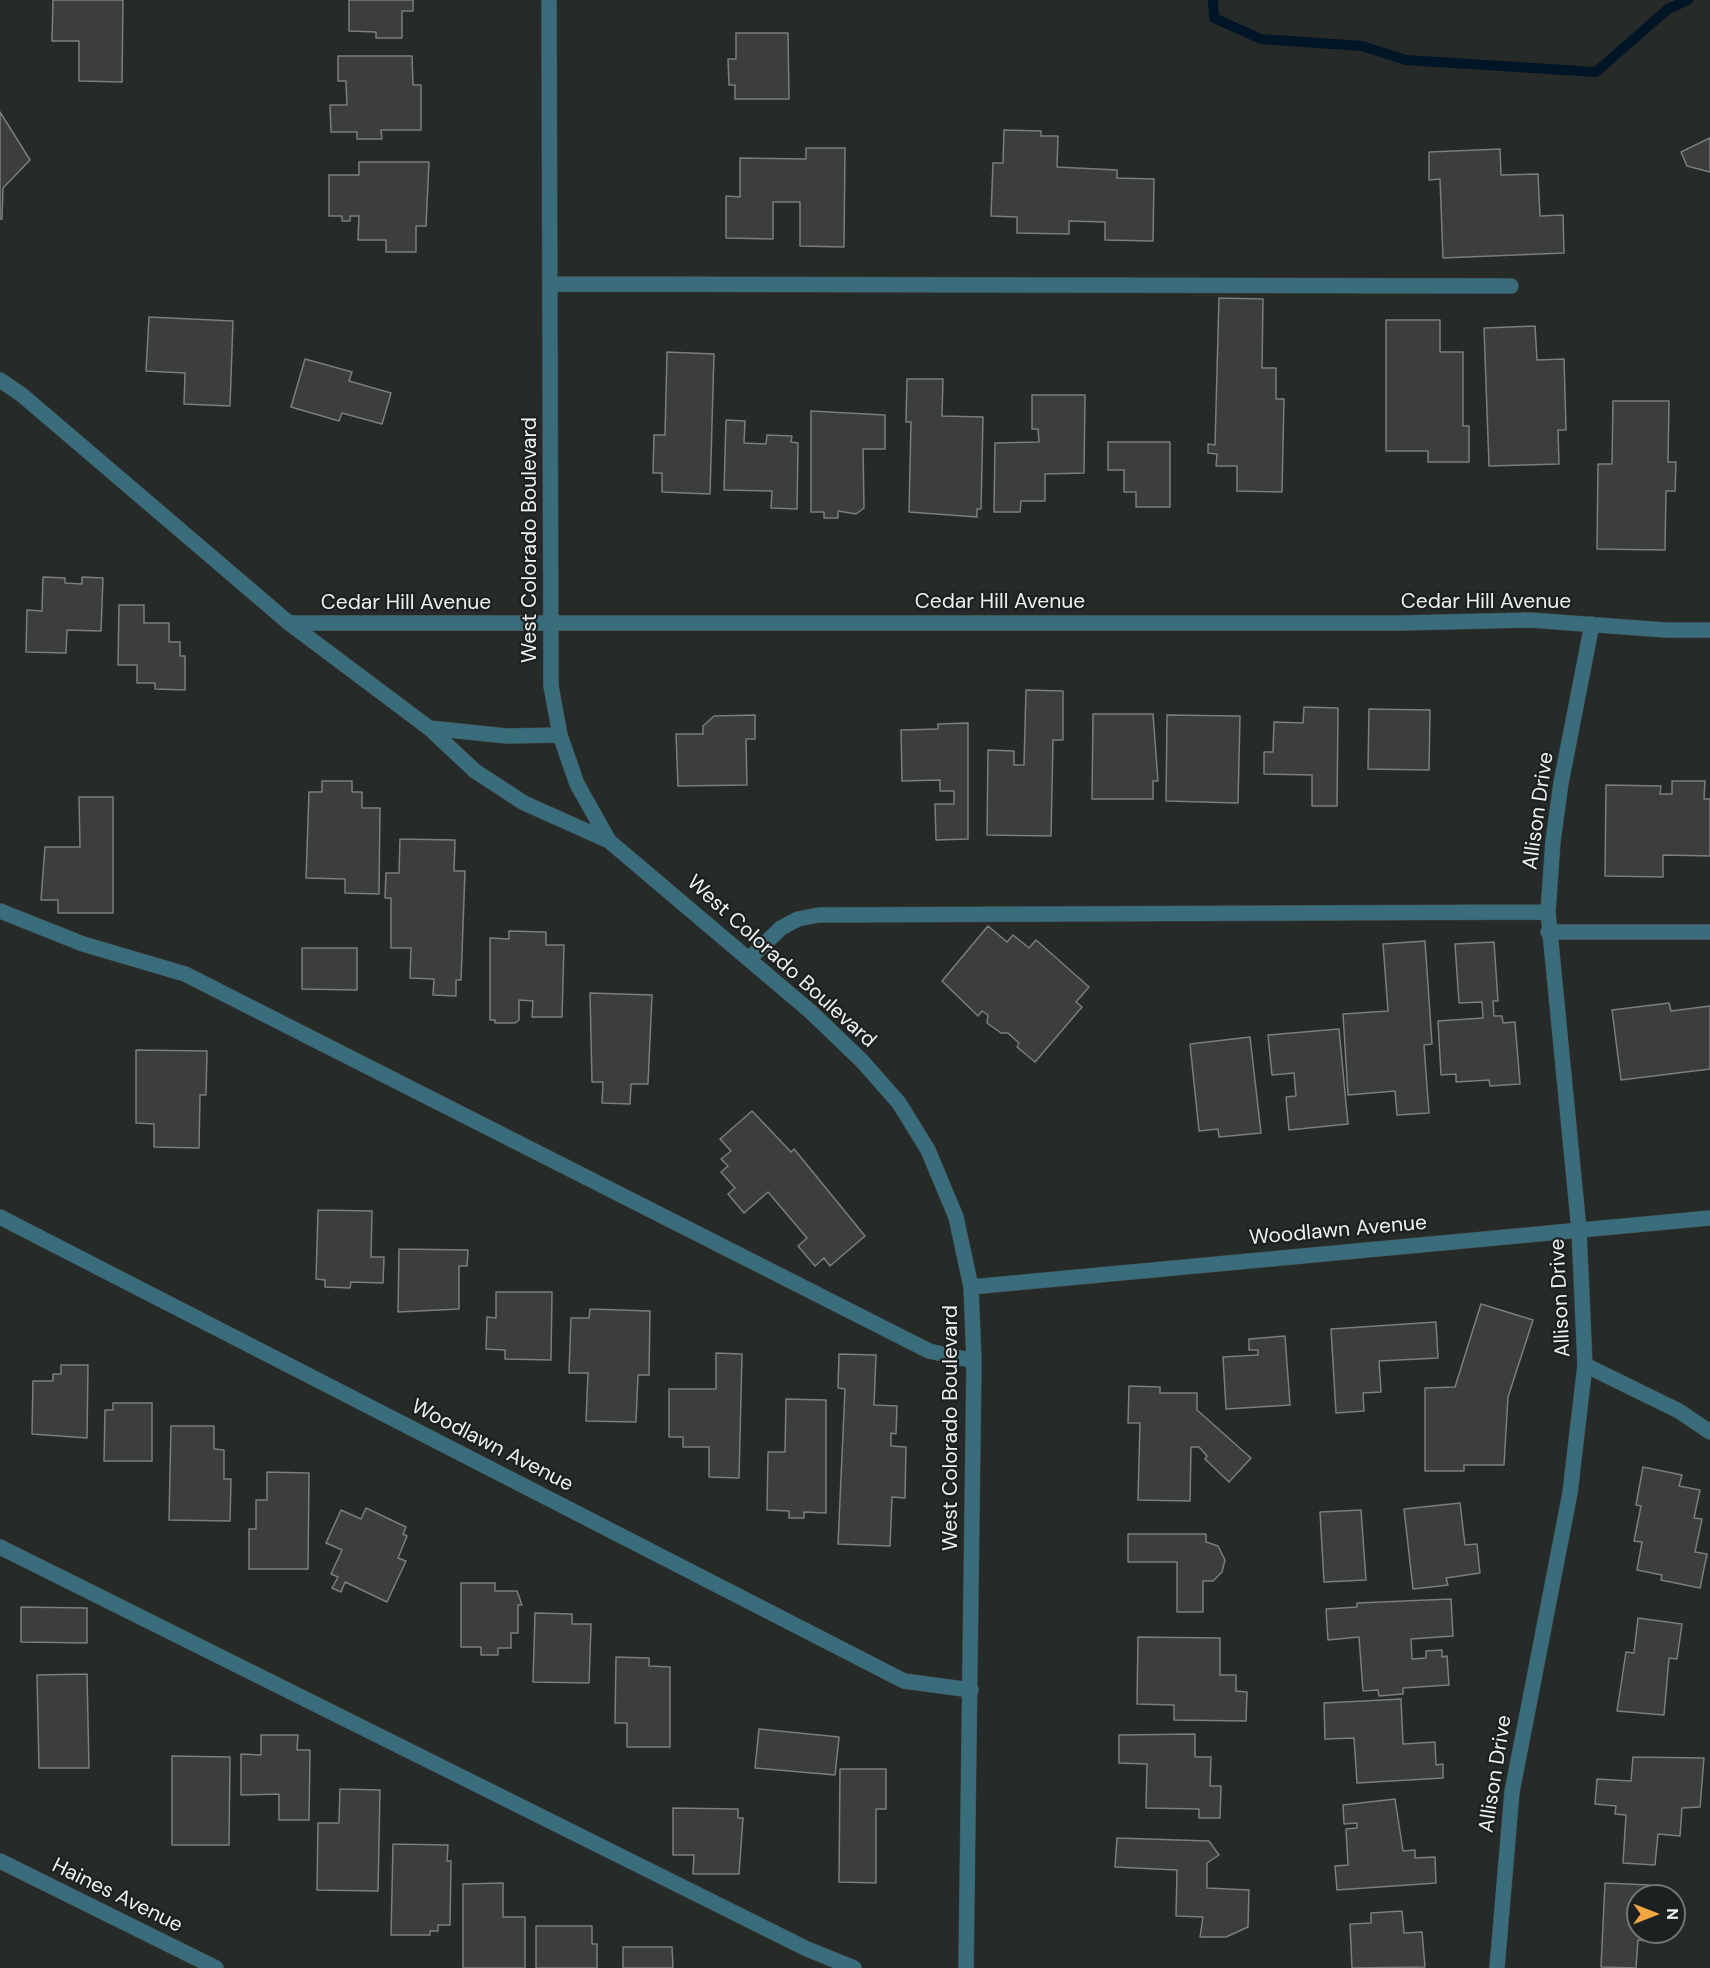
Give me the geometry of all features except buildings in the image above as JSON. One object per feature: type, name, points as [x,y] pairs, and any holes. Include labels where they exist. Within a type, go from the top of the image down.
[{"type":"street","name":"West Colorado Boulevard","points":[[549,0],[551,686],[560,735],[577,784],[609,841],[811,1012],[862,1061],[899,1103],[928,1150],[956,1217],[971,1287],[974,1361],[966,1968]]},
{"type":"street","points":[[550,284],[1511,286]]},
{"type":"street","name":"Cedar Hill Avenue","points":[[0,380],[22,395],[289,623],[429,729],[475,771],[524,803],[609,841]]},
{"type":"street","name":"Cedar Hill Avenue","points":[[289,623],[1403,623],[1530,620],[1710,630]]},
{"type":"street","name":"Allison Drive","points":[[1497,1968],[1512,1792],[1570,1493],[1585,1365],[1579,1230],[1548,932],[1548,912],[1553,841],[1592,624]]},
{"type":"street","points":[[429,729],[507,736],[560,735]]},
{"type":"street","points":[[0,911],[83,944],[185,974],[930,1351],[974,1361]]},
{"type":"street","points":[[749,959],[781,928],[798,919],[819,915],[1548,912]]},
{"type":"street","points":[[1548,932],[1710,932]]},
{"type":"street","name":"Woodlawn Avenue","points":[[0,1217],[904,1681],[971,1690]]},
{"type":"street","name":"Woodlawn Avenue","points":[[971,1287],[1710,1218]]},
{"type":"street","points":[[1585,1365],[1679,1411],[1710,1432]]},
{"type":"street","points":[[0,1547],[807,1948],[854,1968]]},
{"type":"street","name":"Haines Avenue","points":[[0,1861],[216,1968]]},
{"type":"waterway","points":[[1213,0],[1214,18],[1261,39],[1362,46],[1406,60],[1596,72],[1668,9],[1688,0]]}]
